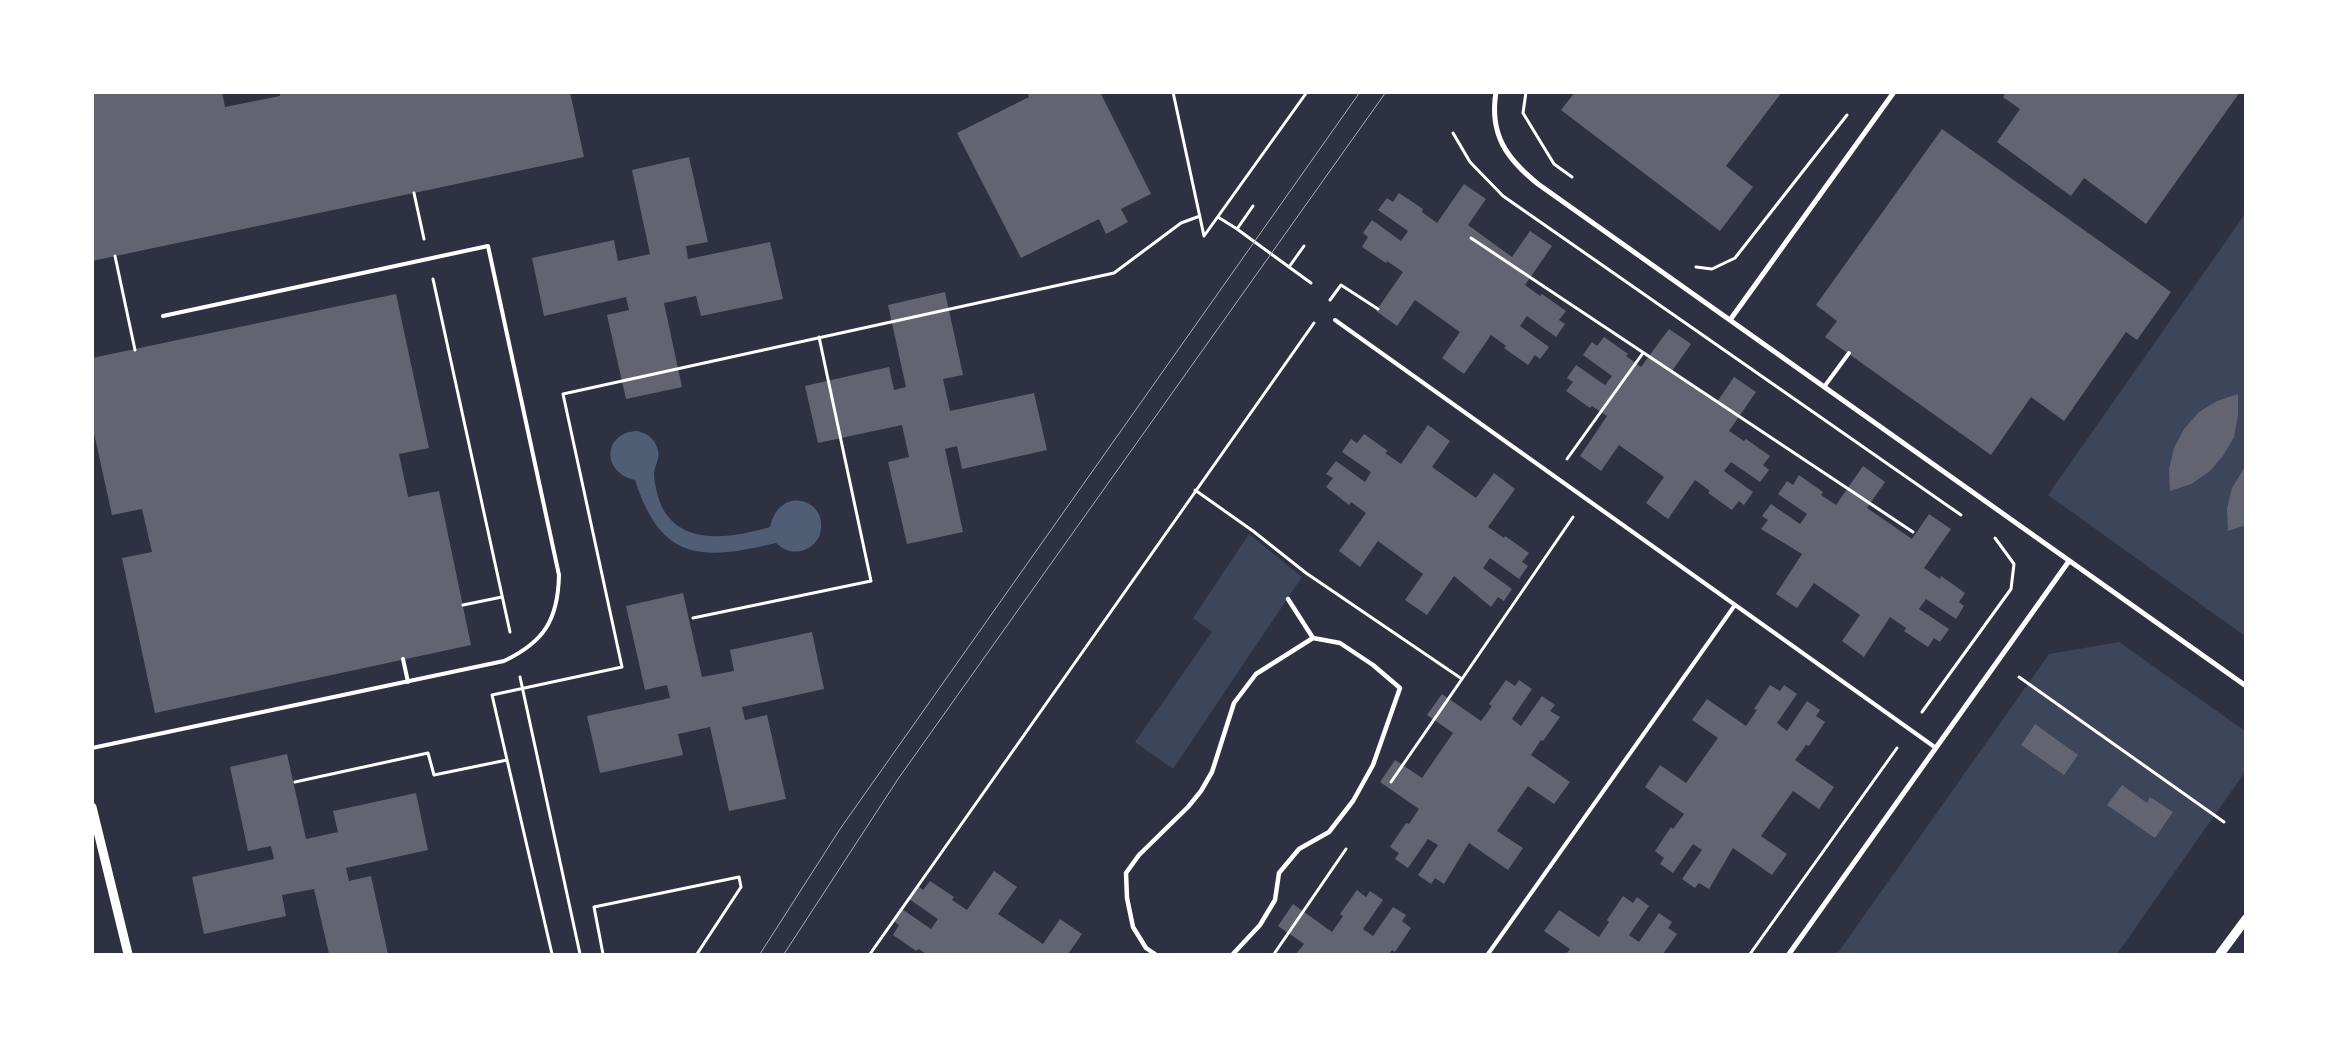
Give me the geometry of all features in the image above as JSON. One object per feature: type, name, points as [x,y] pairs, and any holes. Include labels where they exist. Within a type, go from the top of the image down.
[{"type":"street","points":[[1496,92],[1495,122],[1499,137],[1506,152],[1523,172],[2246,686]]},
{"type":"street","points":[[1730,320],[1894,92]]},
{"type":"street","points":[[1789,954],[2068,561]]},
{"type":"street","points":[[1288,600],[1312,638]]},
{"type":"street","points":[[1155,954],[1146,948],[1133,927],[1127,898],[1126,873],[1139,855],[1188,807],[1201,791],[1212,772],[1234,703],[1256,674],[1312,638],[1340,642],[1400,688],[1373,765],[1352,801],[1329,832],[1299,849],[1279,873],[1275,900],[1260,925],[1234,954]]},
{"type":"street","points":[[92,806],[128,954]]},
{"type":"street","points":[[2220,954],[2246,919]]},
{"type":"lane","points":[[92,748],[504,661],[521,653],[535,643],[547,628],[555,612],[559,594],[559,575],[488,246],[163,316]]},
{"type":"lane","points":[[1335,320],[1936,748]]},
{"type":"lane","points":[[1824,387],[1849,354]]},
{"type":"lane","points":[[1488,954],[1735,605]]},
{"type":"lane","points":[[403,660],[408,682]]},
{"type":"path","points":[[1173,92],[1204,236],[1307,92]]},
{"type":"path","points":[[1526,92],[1524,112],[1554,164],[1576,181]]},
{"type":"path","points":[[1690,267],[1712,268],[1735,258],[1853,108]]},
{"type":"path","points":[[1453,133],[1470,162],[1503,196],[1965,518]]},
{"type":"path","points":[[414,193],[425,241]]},
{"type":"path","points":[[1236,230],[1253,206]]},
{"type":"path","points":[[552,954],[492,695],[622,667],[562,394],[1114,273],[1181,223],[1200,216]]},
{"type":"path","points":[[1218,217],[1311,283]]},
{"type":"path","points":[[1470,238],[1913,532]]},
{"type":"path","points":[[1289,267],[1304,246]]},
{"type":"path","points":[[115,256],[135,350]]},
{"type":"path","points":[[431,270],[510,635]]},
{"type":"path","points":[[1329,301],[1341,285],[1378,309]]},
{"type":"path","points":[[870,954],[1318,317]]},
{"type":"path","points":[[693,618],[871,581],[819,338]]},
{"type":"path","points":[[1555,477],[1643,353]]},
{"type":"path","points":[[1195,490],[1253,531],[1306,573],[1462,679],[1574,518],[1566,512]]},
{"type":"path","points":[[1750,954],[2011,589],[2014,564],[1998,540],[1990,534]]},
{"type":"path","points":[[463,605],[502,596]]},
{"type":"path","points":[[519,674],[580,954]]},
{"type":"path","points":[[2019,678],[2224,822]]},
{"type":"path","points":[[295,782],[428,753],[434,776],[507,760]]},
{"type":"path","points":[[603,954],[594,906],[739,877],[741,887],[697,954]]},
{"type":"shaded area","points":[[2245,214],[2245,636],[2048,495]]},
{"type":"shaded area","points":[[637,431],[648,435],[657,447],[658,459],[654,479],[662,507],[672,521],[685,530],[701,535],[717,536],[753,532],[770,527],[775,513],[783,505],[793,501],[802,501],[811,505],[818,512],[821,522],[818,539],[809,548],[796,552],[782,548],[776,543],[726,552],[705,552],[687,549],[671,540],[657,527],[645,507],[635,480],[624,476],[616,469],[612,461],[610,453],[618,438],[626,433]]},
{"type":"shaded area","points":[[1249,534],[1302,577],[1173,769],[1135,742],[1212,632],[1193,618]]},
{"type":"shaded area","points":[[2119,642],[2245,731],[2245,772],[2117,954],[1837,954],[2049,654]]},
{"type":"building","points":[[92,92],[222,92],[225,107],[280,96],[280,92],[570,92],[584,157],[92,261]]},
{"type":"building","points":[[1027,92],[1100,92],[1151,194],[1121,209],[1128,222],[1106,234],[1099,219],[1021,258],[957,133],[1029,97]]},
{"type":"building","points":[[1575,92],[1782,92],[1726,166],[1753,187],[1720,231],[1561,110]]},
{"type":"building","points":[[2006,92],[2240,92],[2146,224],[2084,178],[2071,196],[1997,142],[2020,109],[2003,97]]},
{"type":"building","points":[[1942,129],[2171,292],[2137,340],[2126,332],[2064,421],[2031,397],[1991,455],[1825,337],[1837,321],[1816,305]]},
{"type":"building","points":[[689,157],[708,242],[686,246],[688,259],[770,242],[783,299],[701,316],[696,296],[664,303],[682,387],[626,399],[607,315],[629,310],[626,297],[544,316],[532,258],[614,240],[618,261],[650,254],[632,170]]},
{"type":"building","points":[[1464,184],[1486,199],[1468,225],[1512,257],[1530,231],[1552,246],[1525,285],[1540,296],[1542,294],[1566,311],[1559,320],[1565,324],[1556,337],[1527,316],[1520,326],[1549,347],[1540,359],[1535,355],[1528,365],[1504,348],[1506,346],[1491,335],[1464,374],[1442,358],[1460,332],[1415,300],[1397,326],[1376,311],[1403,272],[1362,247],[1368,237],[1363,233],[1372,220],[1401,241],[1408,231],[1378,210],[1387,198],[1393,202],[1399,193],[1423,209],[1422,212],[1437,223]]},
{"type":"building","points":[[945,292],[963,375],[943,379],[950,411],[1034,393],[1047,450],[962,469],[957,446],[945,449],[963,532],[907,544],[888,462],[909,457],[902,425],[818,443],[805,386],[889,367],[894,390],[906,387],[888,305]]},
{"type":"building","points":[[396,294],[429,448],[399,454],[408,497],[439,491],[471,645],[155,713],[122,558],[152,552],[142,509],[112,515],[92,424],[92,358]]},
{"type":"building","points":[[1669,329],[1691,344],[1672,371],[1717,402],[1734,377],[1756,392],[1729,431],[1744,441],[1746,439],[1770,456],[1763,465],[1769,470],[1760,482],[1731,462],[1724,471],[1753,492],[1744,505],[1739,501],[1732,510],[1708,493],[1710,491],[1695,480],[1668,519],[1646,503],[1664,477],[1619,445],[1601,471],[1580,456],[1607,416],[1592,406],[1590,408],[1566,391],[1573,382],[1567,378],[1576,365],[1605,385],[1612,376],[1583,355],[1592,342],[1597,346],[1604,337],[1628,354],[1626,356],[1641,367]]},
{"type":"building","points":[[2238,394],[2238,416],[2234,437],[2223,456],[2209,472],[2191,484],[2170,491],[2169,469],[2174,448],[2184,429],[2199,412],[2217,401]]},
{"type":"building","points":[[1428,425],[1450,441],[1432,467],[1476,498],[1494,473],[1515,489],[1488,527],[1504,538],[1505,536],[1529,553],[1522,562],[1528,566],[1519,579],[1490,558],[1483,568],[1512,589],[1504,601],[1498,597],[1491,607],[1454,576],[1427,615],[1405,600],[1423,574],[1378,541],[1360,567],[1339,551],[1366,513],[1351,502],[1349,505],[1326,487],[1333,478],[1326,474],[1336,461],[1365,482],[1371,472],[1342,452],[1351,439],[1357,443],[1364,434],[1388,451],[1385,453],[1401,464]]},
{"type":"building","points":[[2246,465],[2246,525],[2228,531],[2227,509],[2232,488]]},
{"type":"building","points":[[1863,466],[1885,482],[1867,508],[1912,539],[1929,514],[1951,529],[1924,568],[1940,579],[1941,576],[1965,593],[1959,602],[1964,606],[1956,619],[1926,599],[1919,609],[1949,629],[1940,642],[1934,638],[1928,647],[1904,631],[1906,628],[1890,617],[1864,657],[1842,641],[1860,615],[1814,583],[1797,608],[1776,594],[1802,554],[1761,529],[1768,520],[1762,516],[1771,504],[1800,524],[1807,514],[1778,494],[1787,481],[1793,485],[1799,475],[1823,492],[1821,495],[1836,505]]},
{"type":"building","points":[[683,593],[702,677],[734,671],[730,650],[812,632],[824,689],[742,707],[745,720],[767,715],[786,799],[729,811],[710,727],[678,734],[683,755],[600,773],[587,716],[670,698],[667,685],[645,690],[626,606]]},
{"type":"building","points":[[1506,680],[1515,686],[1519,680],[1532,689],[1512,719],[1521,726],[1542,696],[1555,705],[1550,711],[1560,717],[1531,755],[1570,782],[1554,804],[1528,786],[1497,831],[1523,848],[1508,870],[1469,843],[1444,884],[1435,878],[1431,884],[1418,875],[1438,845],[1428,839],[1408,868],[1395,859],[1399,853],[1390,847],[1406,823],[1409,824],[1419,809],[1380,782],[1395,760],[1422,778],[1453,733],[1427,715],[1442,694],[1481,721],[1492,706],[1489,704]]},
{"type":"building","points":[[1770,685],[1780,691],[1784,685],[1797,694],[1777,723],[1787,731],[1807,701],[1820,710],[1816,716],[1825,722],[1809,746],[1806,745],[1795,760],[1834,787],[1819,809],[1793,791],[1761,836],[1787,854],[1772,875],[1733,848],[1709,889],[1699,883],[1695,888],[1682,879],[1702,850],[1693,844],[1673,873],[1660,864],[1664,858],[1655,851],[1671,827],[1673,829],[1684,814],[1645,787],[1660,765],[1686,783],[1718,738],[1692,720],[1707,699],[1746,726],[1757,710],[1754,709]]},
{"type":"building","points":[[2035,724],[2078,755],[2064,775],[2021,745]]},
{"type":"building","points":[[287,754],[306,839],[338,832],[333,811],[416,793],[428,850],[346,868],[349,881],[371,876],[388,954],[329,954],[314,889],[282,895],[286,916],[204,934],[192,877],[274,859],[271,846],[248,851],[230,767]]},
{"type":"building","points":[[2122,785],[2147,803],[2150,797],[2173,812],[2155,838],[2107,805]]},
{"type":"building","points":[[994,871],[1017,887],[998,914],[1043,944],[1060,919],[1082,934],[1068,954],[926,954],[919,949],[916,951],[893,935],[899,925],[893,921],[902,909],[931,929],[938,919],[909,899],[918,886],[923,890],[930,881],[954,897],[952,900],[967,910]]},
{"type":"building","points":[[1357,890],[1366,897],[1370,891],[1383,900],[1363,929],[1373,936],[1393,907],[1406,915],[1402,921],[1411,928],[1395,952],[1392,950],[1389,954],[1296,954],[1304,944],[1278,926],[1293,904],[1332,932],[1343,916],[1340,914]]},
{"type":"building","points":[[1623,896],[1633,903],[1637,897],[1649,906],[1629,935],[1639,942],[1659,913],[1672,922],[1668,928],[1677,934],[1663,954],[1566,954],[1570,949],[1544,931],[1559,910],[1599,937],[1609,922],[1607,920]]},
{"type":"tram line","points":[[760,954],[840,829],[1360,92]]},
{"type":"tram line","points":[[784,954],[898,779],[1386,92]]}]
